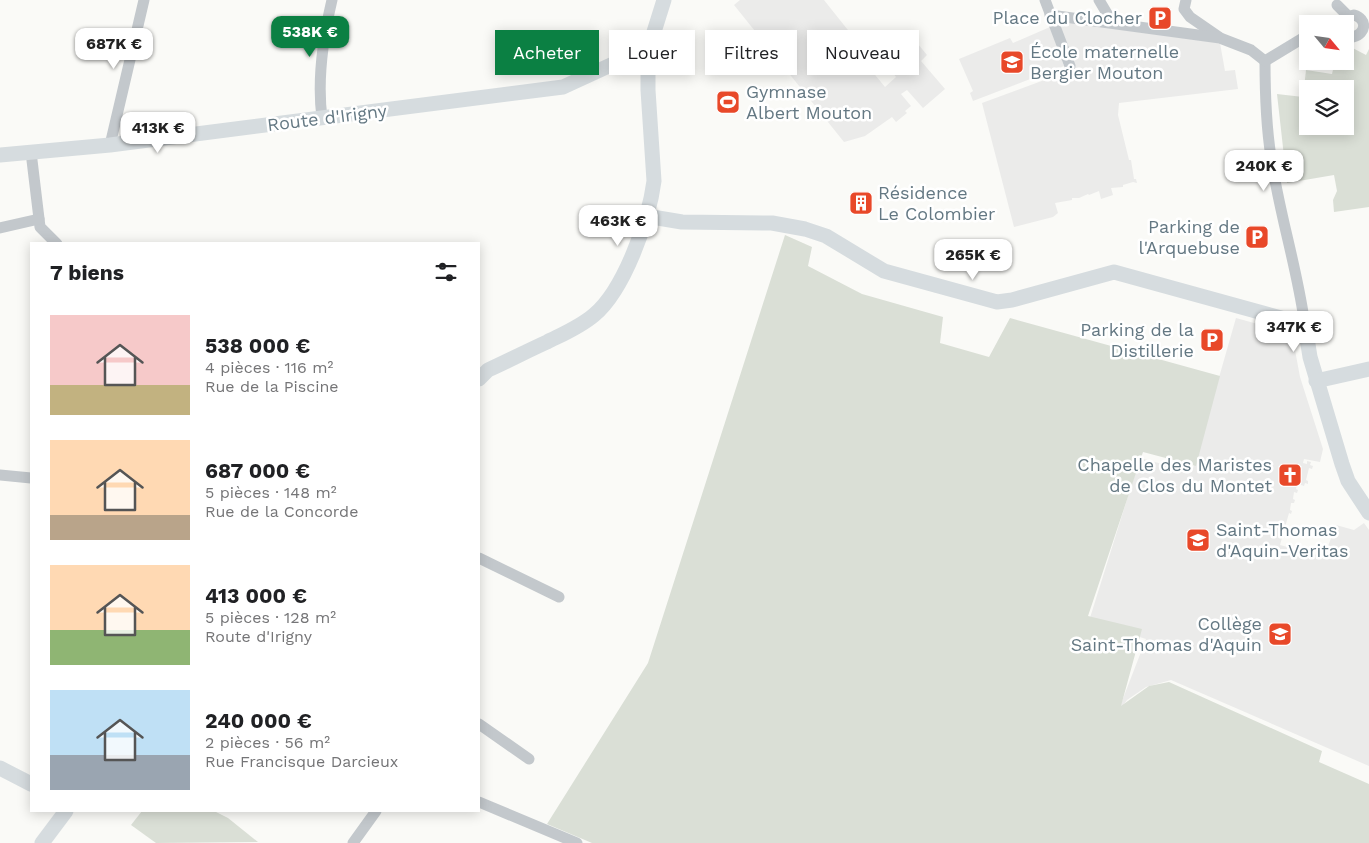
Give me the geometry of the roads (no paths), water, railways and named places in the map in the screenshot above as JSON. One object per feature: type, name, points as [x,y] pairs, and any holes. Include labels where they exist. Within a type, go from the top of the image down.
[{"type":"street","points":[[110,146],[144,0]]},
{"type":"street","points":[[322,118],[320,100],[324,39],[332,0]]},
{"type":"street","points":[[655,30],[664,0]]},
{"type":"street","points":[[1045,0],[1070,66]]},
{"type":"street","points":[[1099,0],[1112,22]]},
{"type":"street","points":[[1186,0],[1184,9],[1190,17],[1220,38]]},
{"type":"street","points":[[1338,5],[1343,15]]},
{"type":"street","points":[[1050,15],[1220,38],[1251,50],[1265,61]]},
{"type":"street","points":[[1354,15],[1366,21],[1362,32],[1354,36]]},
{"type":"street","points":[[1265,61],[1299,40]]},
{"type":"street","points":[[1265,61],[1265,105],[1271,157],[1298,282],[1310,357],[1348,481],[1369,513]]},
{"type":"street","name":"Route d'Irigny","points":[[0,155],[110,146],[563,87],[609,66]]},
{"type":"street","points":[[480,378],[488,370],[568,332],[592,317],[607,303],[617,287],[646,216],[654,180],[648,75]]},
{"type":"street","points":[[30,152],[40,227],[55,242]]},
{"type":"street","points":[[646,216],[682,222],[772,223],[805,229],[826,236],[884,271],[997,302],[1012,300],[1114,272],[1292,321],[1304,319]]},
{"type":"street","points":[[0,228],[39,219]]},
{"type":"street","points":[[1316,381],[1369,370]]},
{"type":"street","points":[[0,475],[30,478]]},
{"type":"street","points":[[480,558],[559,597]]},
{"type":"street","points":[[480,725],[529,759]]},
{"type":"street","points":[[0,768],[30,783]]},
{"type":"street","points":[[480,802],[562,840],[577,843]]},
{"type":"street","points":[[42,843],[65,812]]},
{"type":"street","points":[[353,843],[375,812]]},
{"type":"place","name":"Place du Clocher","points":[[1160,18]]},
{"type":"place","name":"École maternelle Bergier Mouton","points":[[1012,62]]},
{"type":"place","name":"Gymnase Albert Mouton","points":[[728,102]]},
{"type":"place","name":"Résidence Le Colombier","points":[[861,203]]},
{"type":"place","name":"Parking de l'Arquebuse","points":[[1257,237]]},
{"type":"place","name":"Parking de la Distillerie","points":[[1212,340]]},
{"type":"place","name":"Chapelle des Maristes de Clos du Montet","points":[[1290,475]]},
{"type":"place","name":"Saint-Thomas d'Aquin-Veritas","points":[[1198,540]]},
{"type":"place","name":"Collège Saint-Thomas d'Aquin","points":[[1280,634]]}]
